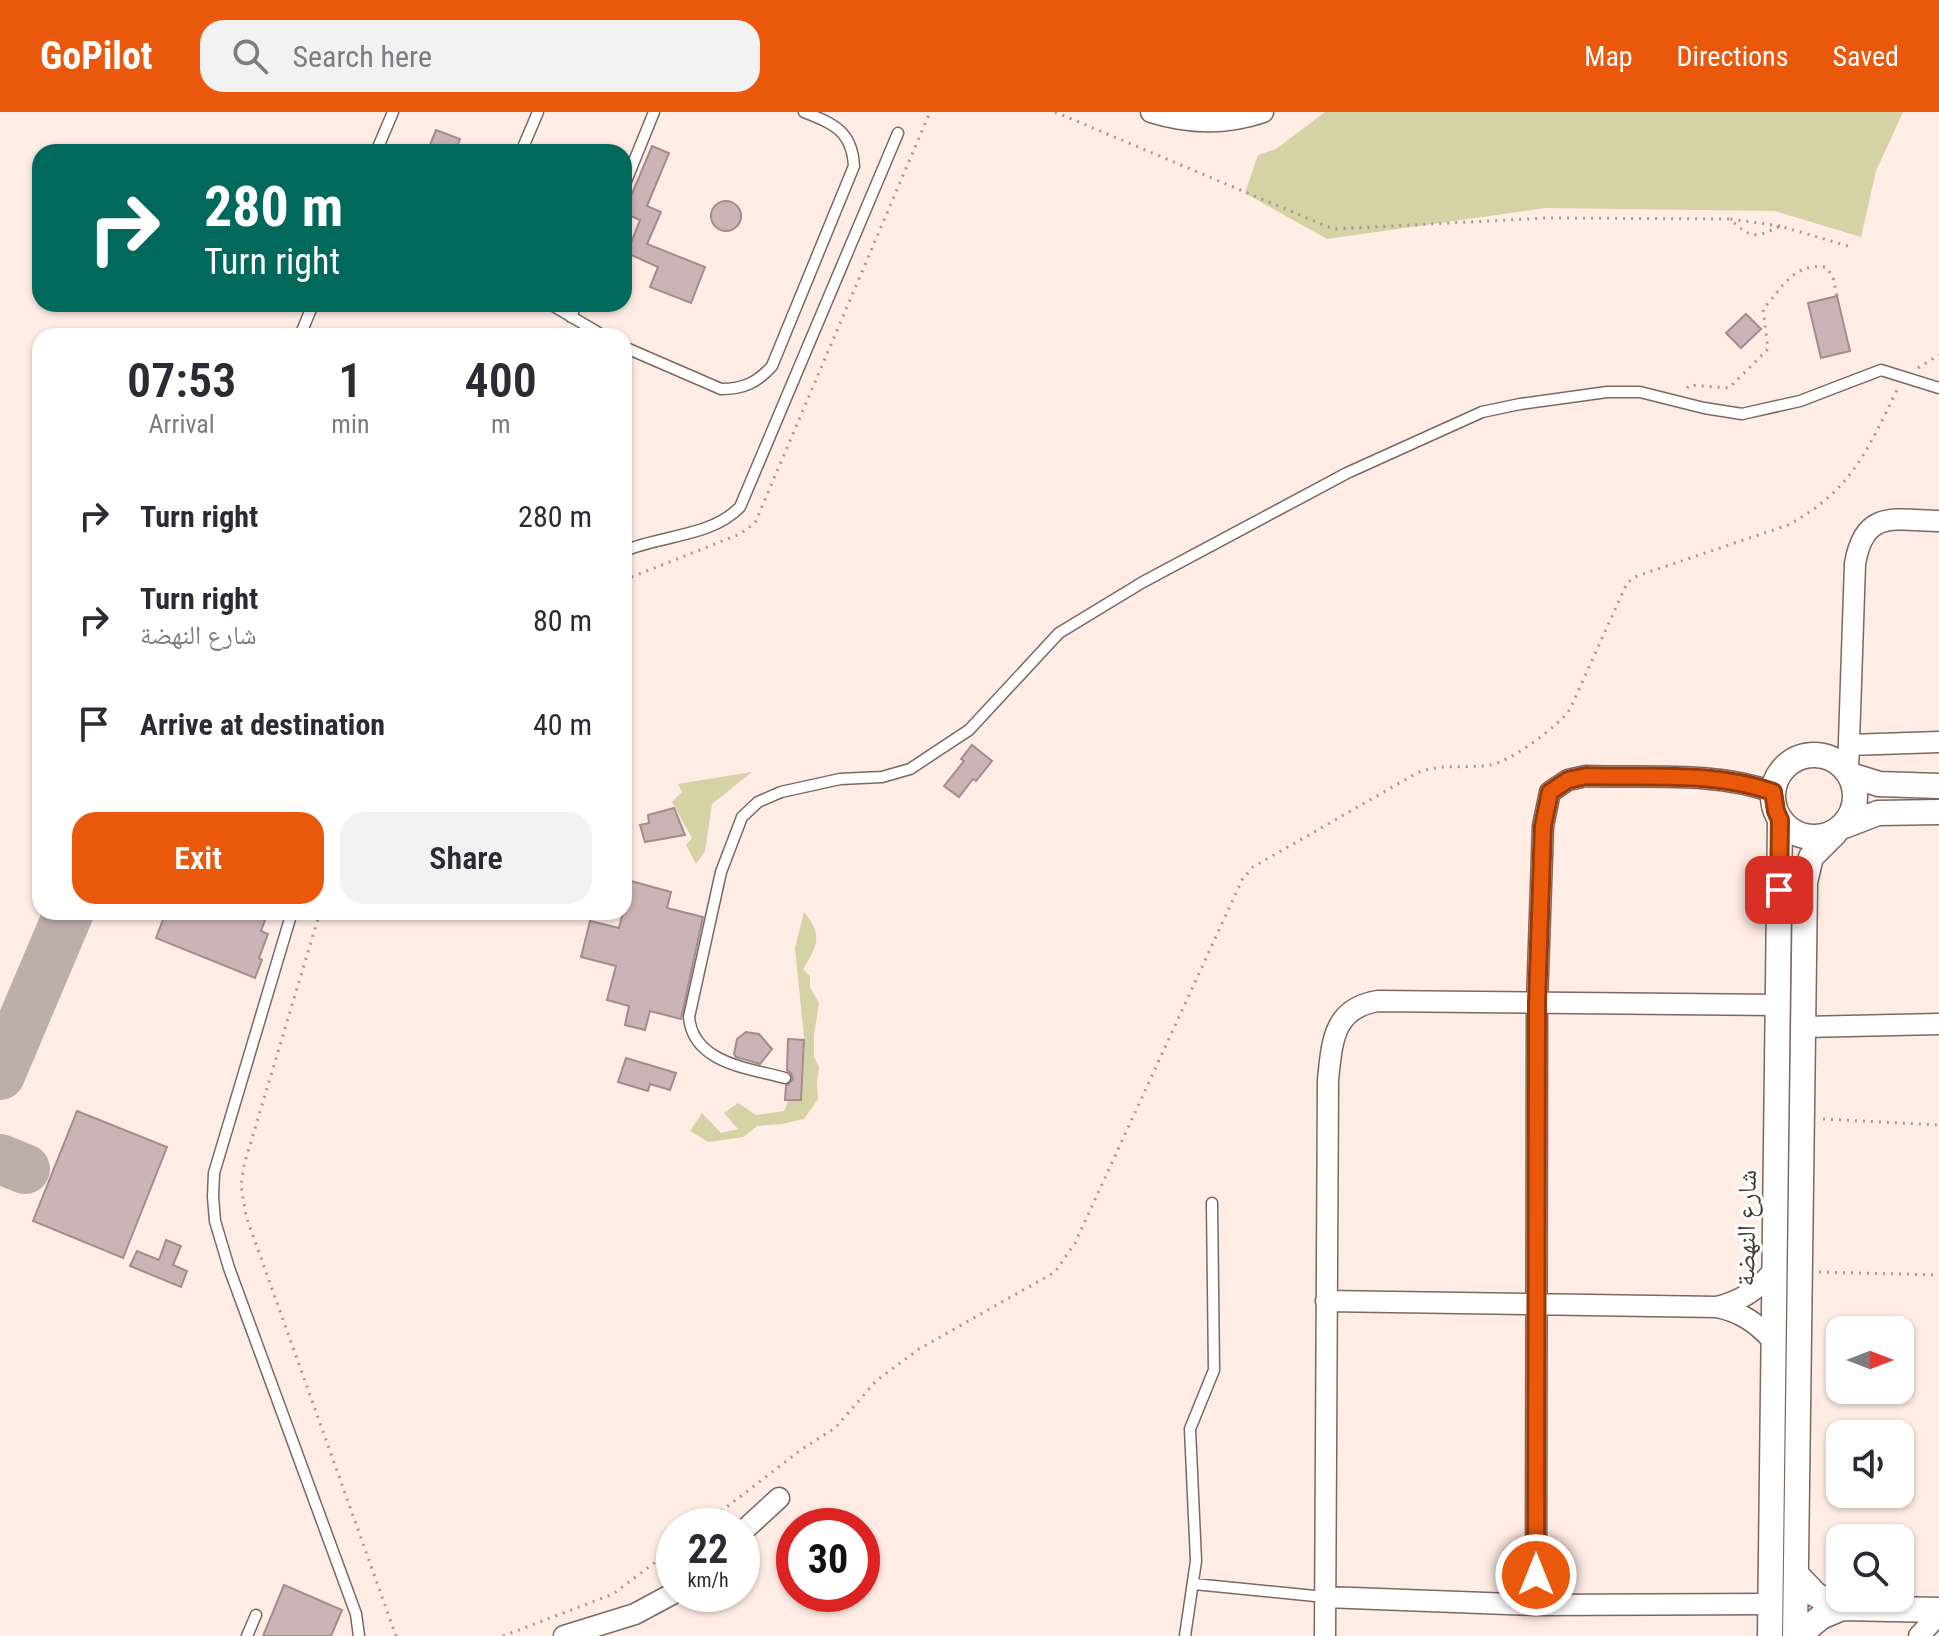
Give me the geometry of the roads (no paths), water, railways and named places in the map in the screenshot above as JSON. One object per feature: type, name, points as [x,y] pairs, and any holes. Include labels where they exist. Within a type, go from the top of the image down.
[{"type":"street","points":[[1151,112],[1177,119],[1207,117],[1227,121],[1263,112]]},
{"type":"street","points":[[1839,829],[1850,817],[1856,796],[1849,773],[1849,745],[1855,564],[1859,542],[1867,530],[1883,520],[1939,521]]},
{"type":"street","points":[[1849,745],[1939,742]]},
{"type":"street","points":[[1939,786],[1879,784],[1849,773],[1841,764],[1823,756],[1803,756],[1786,766],[1773,792],[1780,820],[1787,828],[1805,837],[1825,837],[1878,813],[1939,812]]},
{"type":"street","points":[[1536,1605],[1537,1003],[1543,826],[1550,792],[1568,780],[1586,776],[1718,780],[1773,792]]},
{"type":"street","name":"شارع النهضة","points":[[1770,1636],[1780,820]]},
{"type":"street","name":"شارع النهضة","points":[[1797,1636],[1806,871],[1811,857],[1839,829]]},
{"type":"street","points":[[1325,1636],[1328,1080],[1332,1042],[1341,1020],[1365,1003],[1378,1001],[1776,1005]]},
{"type":"street","points":[[1803,1027],[1939,1024]]},
{"type":"street","points":[[1717,1307],[1743,1298],[1765,1282],[1773,1271]]},
{"type":"street","points":[[1326,1301],[1717,1307],[1754,1322],[1773,1341]]},
{"type":"street","points":[[760,1515],[779,1498]]},
{"type":"street","points":[[1796,1574],[1816,1595],[1826,1600]]},
{"type":"street","points":[[1325,1597],[1536,1605],[1770,1604]]},
{"type":"street","points":[[564,1636],[635,1614],[656,1603]]},
{"type":"street","points":[[1914,1611],[1939,1612]]},
{"type":"street","points":[[1797,1636],[1833,1612]]},
{"type":"street","points":[[1919,1636],[1939,1612]]},
{"type":"lane","points":[[379,144],[393,112]]},
{"type":"lane","points":[[524,144],[538,112]]},
{"type":"lane","points":[[632,166],[654,112]]},
{"type":"lane","points":[[632,350],[721,389],[750,385],[772,366],[854,166],[848,138],[838,127],[804,112]]},
{"type":"lane","points":[[632,548],[714,526],[740,507],[898,133]]},
{"type":"lane","points":[[563,312],[590,328]]},
{"type":"lane","points":[[571,317],[573,312]]},
{"type":"lane","points":[[785,1078],[730,1064],[701,1049],[690,1032],[689,1017],[721,872],[742,817],[758,802],[781,792],[840,779],[882,777],[910,769],[969,730],[1059,633],[1143,582],[1347,473],[1482,412],[1607,392],[1640,392],[1742,414],[1800,401],[1881,370],[1939,388]]},
{"type":"lane","points":[[290,920],[220,1149],[214,1173],[214,1209],[225,1257],[356,1614],[359,1636]]},
{"type":"lane","points":[[1185,1636],[1196,1561],[1190,1429],[1214,1370],[1212,1203]]},
{"type":"lane","points":[[1194,1584],[1325,1597]]},
{"type":"lane","points":[[247,1636],[256,1615]]}]
